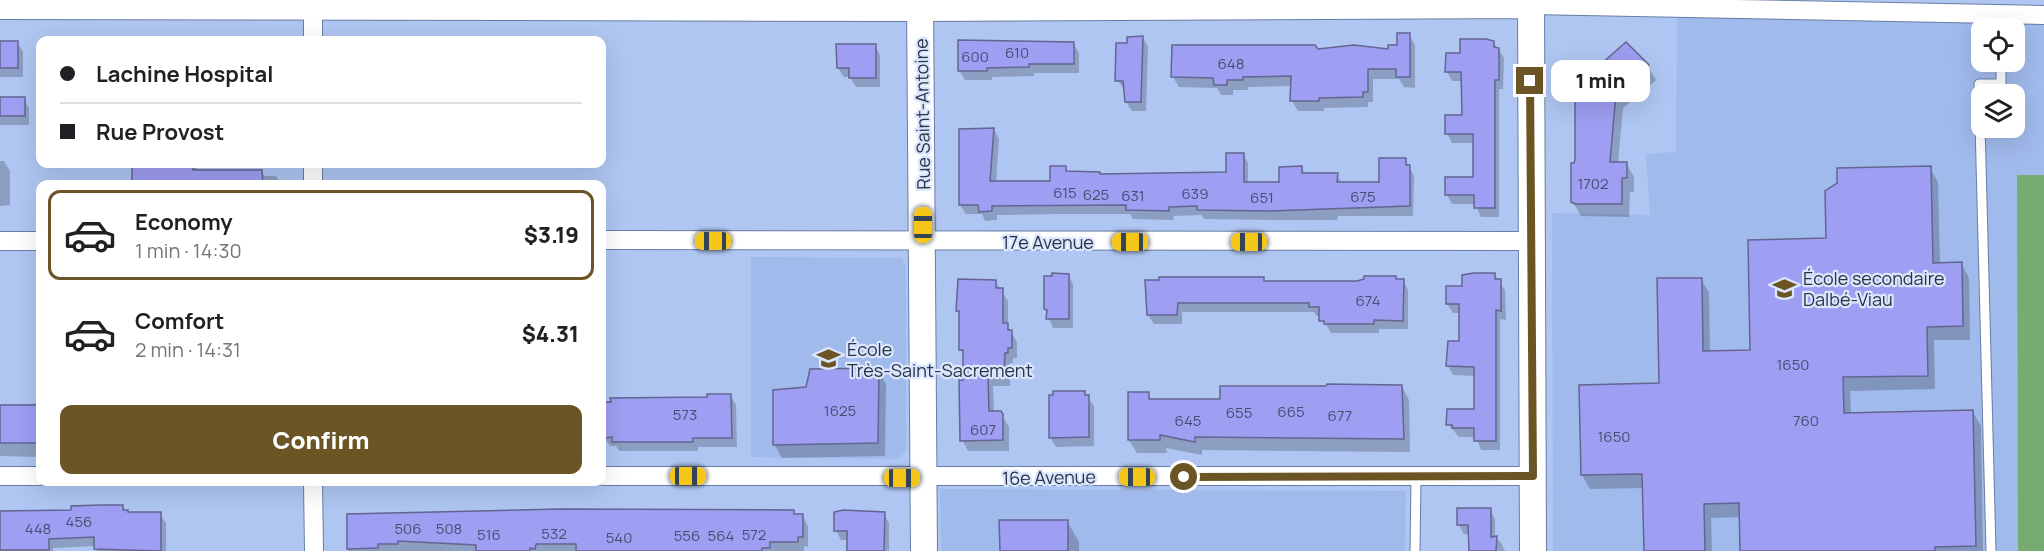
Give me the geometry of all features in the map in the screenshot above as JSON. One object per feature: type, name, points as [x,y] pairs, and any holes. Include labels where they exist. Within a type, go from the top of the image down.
[{"type":"street","points":[[1531,2],[1533,551]]},
{"type":"street","points":[[0,6],[160,3],[1531,2],[1949,7],[1990,18]]},
{"type":"street","points":[[313,3],[313,36]]},
{"type":"street","name":"Rue Saint-Antoine","points":[[920,4],[924,242],[924,551]]},
{"type":"street","points":[[2022,18],[2044,15]]},
{"type":"street","name":"17e Avenue","points":[[606,240],[1531,241]]},
{"type":"street","points":[[0,241],[36,241]]},
{"type":"street","points":[[0,476],[36,476]]},
{"type":"street","name":"16e Avenue","points":[[606,476],[923,478],[1533,476]]},
{"type":"street","points":[[313,486],[314,551]]},
{"type":"lane","points":[[1991,551],[1979,84],[2001,84],[2001,72]]},
{"type":"lane","points":[[1415,551],[1416,477]]},
{"type":"shaded area","name":"École secondaire Dalbé-Viau","points":[[1677,15],[2044,15],[2044,175],[2017,176],[2018,551],[1553,551],[1552,213],[1650,215],[1646,154],[1676,152]]},
{"type":"shaded area","name":"École Très-Saint-Sacrement","points":[[751,257],[902,258],[906,266],[906,451],[898,459],[751,457]]},
{"type":"shaded area","points":[[940,489],[1406,491],[1405,551],[941,551]]},
{"type":"green space","points":[[2017,175],[2044,175],[2044,551],[2018,551]]},
{"type":"building","points":[[1397,33],[1410,33],[1410,77],[1396,77],[1396,69],[1368,69],[1368,92],[1363,92],[1363,97],[1290,101],[1291,76],[1243,77],[1243,80],[1227,80],[1227,85],[1214,85],[1213,78],[1171,77],[1172,45],[1315,45],[1318,49],[1354,45],[1388,49],[1388,45],[1397,45]]},
{"type":"building","points":[[1143,36],[1141,102],[1125,102],[1123,81],[1115,81],[1116,43],[1127,43],[1127,37]]},
{"type":"building","points":[[1460,39],[1486,39],[1494,41],[1494,47],[1499,48],[1499,80],[1495,80],[1495,208],[1474,208],[1474,195],[1445,195],[1445,177],[1473,177],[1473,134],[1445,134],[1445,115],[1462,115],[1461,72],[1445,72],[1446,53],[1460,53]]},
{"type":"building","points":[[958,40],[1074,42],[1074,64],[1029,64],[1029,67],[958,71]]},
{"type":"building","points":[[0,41],[18,41],[18,68],[0,68]]},
{"type":"building","points":[[1626,42],[1649,65],[1616,93],[1610,162],[1627,162],[1627,178],[1622,178],[1622,204],[1575,204],[1571,202],[1571,163],[1575,160],[1575,87]]},
{"type":"building","points":[[836,44],[876,44],[876,78],[849,78],[849,68],[837,68]]},
{"type":"building","points":[[0,97],[25,97],[25,116],[0,116]]},
{"type":"building","points":[[994,128],[990,181],[1050,181],[1050,166],[1066,166],[1066,171],[1100,172],[1100,174],[1226,172],[1226,153],[1244,153],[1244,182],[1279,182],[1279,167],[1302,166],[1302,173],[1338,173],[1337,182],[1379,182],[1379,158],[1406,158],[1406,165],[1410,165],[1410,206],[1270,211],[1197,210],[1197,206],[1169,207],[1169,211],[1126,210],[1126,205],[992,206],[992,211],[979,212],[978,205],[959,205],[959,129]]},
{"type":"building","name":"École secondaire Dalbé-Viau","points":[[1931,166],[1933,263],[1962,262],[1963,326],[1927,327],[1928,376],[1843,377],[1844,413],[1973,410],[1976,546],[1935,547],[1935,551],[1740,551],[1739,503],[1704,504],[1705,551],[1644,551],[1642,474],[1581,475],[1579,385],[1659,383],[1657,278],[1702,278],[1703,351],[1750,350],[1748,240],[1826,238],[1825,191],[1837,183],[1837,168]]},
{"type":"building","points":[[132,168],[193,168],[193,170],[262,170],[263,180],[132,180]]},
{"type":"building","points":[[1052,273],[1069,274],[1069,319],[1046,319],[1044,276],[1052,276]]},
{"type":"building","points":[[1495,273],[1495,279],[1501,279],[1501,311],[1496,310],[1496,441],[1474,441],[1474,428],[1452,428],[1452,425],[1446,425],[1447,409],[1474,409],[1474,367],[1446,366],[1448,341],[1459,341],[1459,304],[1446,304],[1446,286],[1462,286],[1462,275]]},
{"type":"building","points":[[1364,276],[1396,276],[1396,279],[1404,279],[1403,321],[1374,320],[1374,324],[1324,324],[1324,321],[1319,321],[1319,307],[1309,307],[1309,303],[1178,303],[1177,315],[1147,315],[1145,280],[1159,280],[1159,277],[1264,277],[1264,281],[1357,281],[1364,279]]},
{"type":"building","points":[[958,279],[996,280],[996,288],[1003,288],[1003,323],[1008,323],[1008,330],[1012,330],[1012,348],[1008,348],[1008,353],[1005,353],[1004,375],[988,375],[989,411],[1001,411],[1003,414],[1003,440],[960,441],[959,380],[963,380],[963,350],[959,350],[959,311],[956,311]]},
{"type":"building","points":[[879,368],[878,443],[773,445],[773,390],[806,387],[810,369]]},
{"type":"building","points":[[1327,384],[1402,385],[1404,439],[1195,437],[1195,442],[1160,435],[1160,440],[1128,440],[1128,392],[1149,392],[1149,399],[1220,399],[1220,386],[1326,386]]},
{"type":"building","points":[[1053,391],[1085,391],[1085,395],[1089,395],[1089,437],[1049,438],[1049,395],[1053,395]]},
{"type":"building","points":[[707,394],[731,394],[732,438],[693,438],[693,442],[612,442],[612,437],[606,438],[606,402],[611,402],[610,398],[707,397]]},
{"type":"building","points":[[0,405],[36,405],[36,443],[0,443]]},
{"type":"building","points":[[123,505],[123,510],[128,510],[128,512],[161,512],[161,551],[94,549],[94,537],[49,539],[49,550],[0,550],[0,511],[71,510],[71,506]]},
{"type":"building","points":[[1457,508],[1491,508],[1491,537],[1497,536],[1496,551],[1469,551],[1468,525],[1457,525]]},
{"type":"building","points":[[560,509],[794,510],[794,514],[803,514],[803,537],[798,537],[798,542],[770,542],[770,548],[762,548],[762,551],[576,551],[576,544],[536,544],[535,549],[530,548],[530,551],[476,551],[476,545],[398,541],[398,544],[378,544],[378,548],[347,549],[347,514]]},
{"type":"building","points":[[843,510],[885,512],[884,551],[847,551],[847,531],[834,531],[834,512]]},
{"type":"building","points":[[999,520],[1068,520],[1068,551],[1000,551]]},
{"type":"place","name":"École secondaire Dalbé-Viau","points":[[1785,288]]},
{"type":"place","name":"École Très-Saint-Sacrement","points":[[829,359]]},
{"type":"route","points":[[1184,477],[1533,476],[1530,81]]}]
